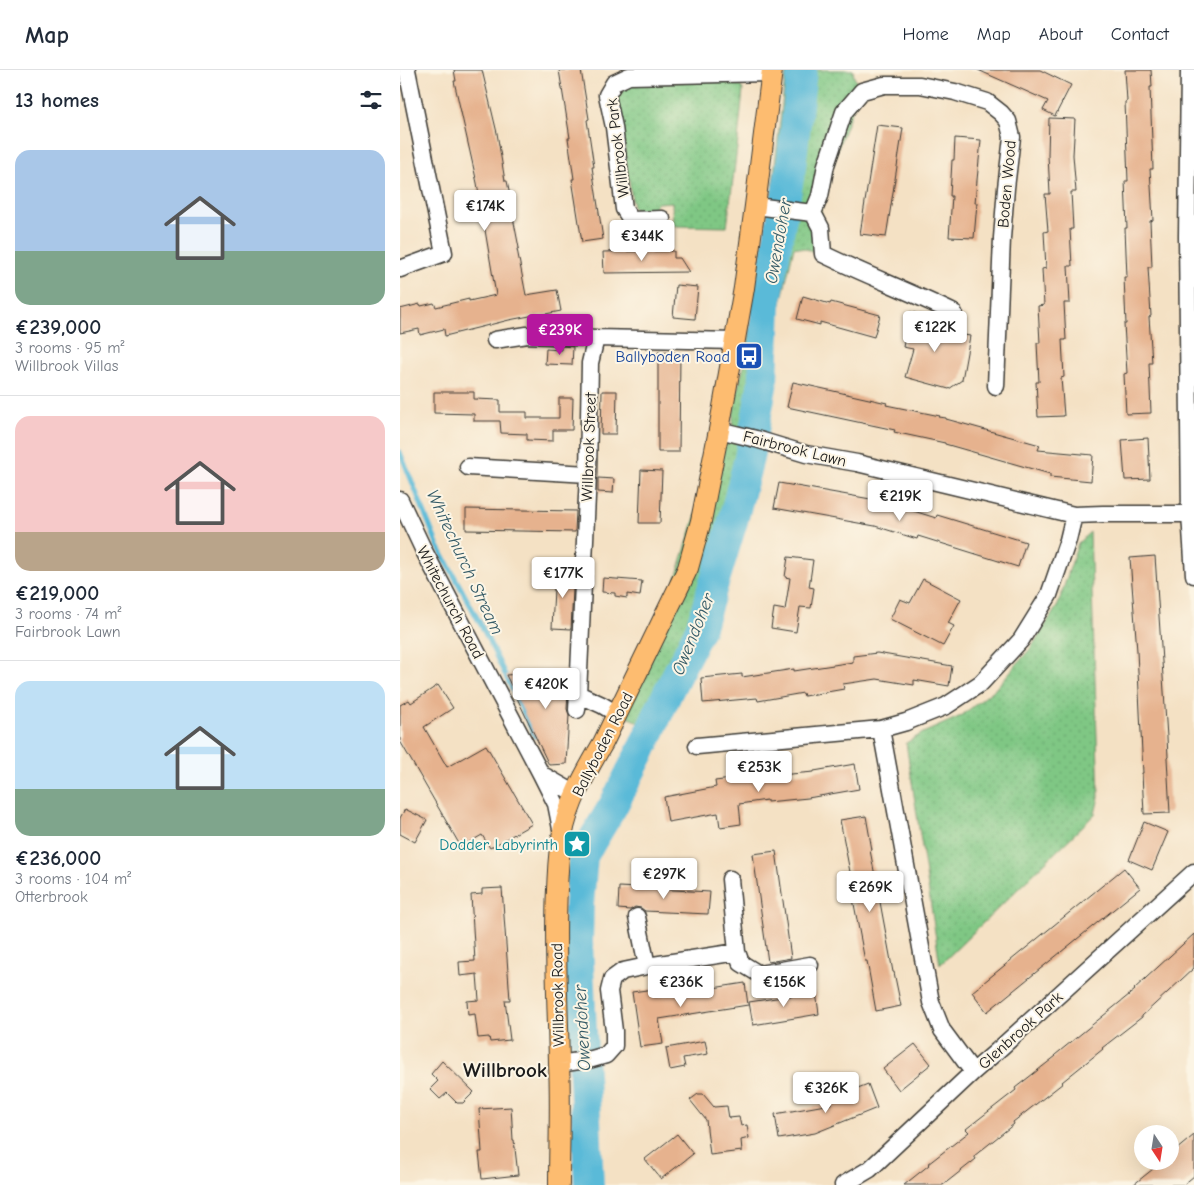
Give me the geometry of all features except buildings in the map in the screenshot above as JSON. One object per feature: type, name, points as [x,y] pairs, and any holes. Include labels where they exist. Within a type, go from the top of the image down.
[{"type":"main road","name":"Ballyboden Road","points":[[573,801],[603,744],[688,568],[701,521],[720,430],[735,341],[772,72]]},
{"type":"main road","name":"Willbrook Road","points":[[559,1185],[567,1063],[556,969],[556,914],[558,865],[562,836],[573,801]]},
{"type":"street","points":[[400,269],[444,253],[407,70]]},
{"type":"street","points":[[1189,70],[1187,236],[1191,391],[1190,514],[1194,575]]},
{"type":"street","name":"Willbrook Park","points":[[662,219],[631,220],[624,209],[614,128],[607,95],[614,83],[628,76],[772,72]]},
{"type":"street","name":"Boden Wood","points":[[813,213],[820,196],[826,165],[844,112],[862,91],[884,85],[920,85],[955,92],[987,102],[1001,113],[1008,121],[1012,137],[1002,238],[996,386]]},
{"type":"street","points":[[755,206],[813,213],[821,228],[823,254],[954,313]]},
{"type":"street","points":[[495,340],[527,335],[735,341]]},
{"type":"street","name":"Willbrook Street","points":[[596,338],[590,363],[588,474],[578,702],[602,705],[617,714]]},
{"type":"street","name":"Fairbrook Lawn","points":[[720,430],[806,454],[857,463],[1074,515],[1190,514]]},
{"type":"street","points":[[468,467],[588,474]]},
{"type":"street","name":"Whitechurch Road","points":[[400,500],[424,551],[542,774],[556,804],[562,836]]},
{"type":"street","points":[[697,746],[881,729],[906,722],[946,706],[981,684],[1021,640],[1049,595],[1068,540],[1074,515]]},
{"type":"street","points":[[881,729],[931,1002],[942,1030],[973,1072]]},
{"type":"street","points":[[542,774],[573,801]]},
{"type":"street","name":"Glenbrook Park","points":[[843,1185],[870,1169],[973,1072],[1194,872]]},
{"type":"street","points":[[730,879],[737,952],[741,962],[759,974],[810,965]]},
{"type":"street","points":[[637,917],[647,966]]},
{"type":"street","points":[[567,1063],[606,1055],[614,1046],[609,992],[612,979],[623,971],[737,952]]},
{"type":"green space","points":[[786,70],[853,70],[854,77],[860,88],[820,197],[823,254],[794,247],[763,381],[749,458],[733,521],[700,629],[668,692],[651,731],[619,711],[661,626],[722,431],[732,429],[735,398],[746,359],[771,200]]},
{"type":"green space","points":[[726,80],[732,84],[740,85],[743,90],[727,227],[673,226],[672,202],[657,203],[652,212],[640,213],[633,208],[618,99],[624,89],[638,83]]},
{"type":"green space","points":[[1090,532],[1099,797],[1095,814],[940,965],[906,743],[961,716],[995,689],[1031,648],[1058,605],[1078,543]]},
{"type":"waterway","name":"Owendoher","points":[[589,1185],[578,942],[583,856],[613,806],[700,629],[733,521],[749,458],[763,381],[766,305],[791,167],[802,70]]},
{"type":"waterway","name":"Whitechurch Stream","points":[[400,452],[438,546],[481,625],[535,736]]},
{"type":"place","name":"Ballyboden Road","points":[[749,356]]},
{"type":"place","name":"Dodder Labyrinth","points":[[577,844]]},
{"type":"district","name":"Willbrook","points":[[505,1070]]}]
